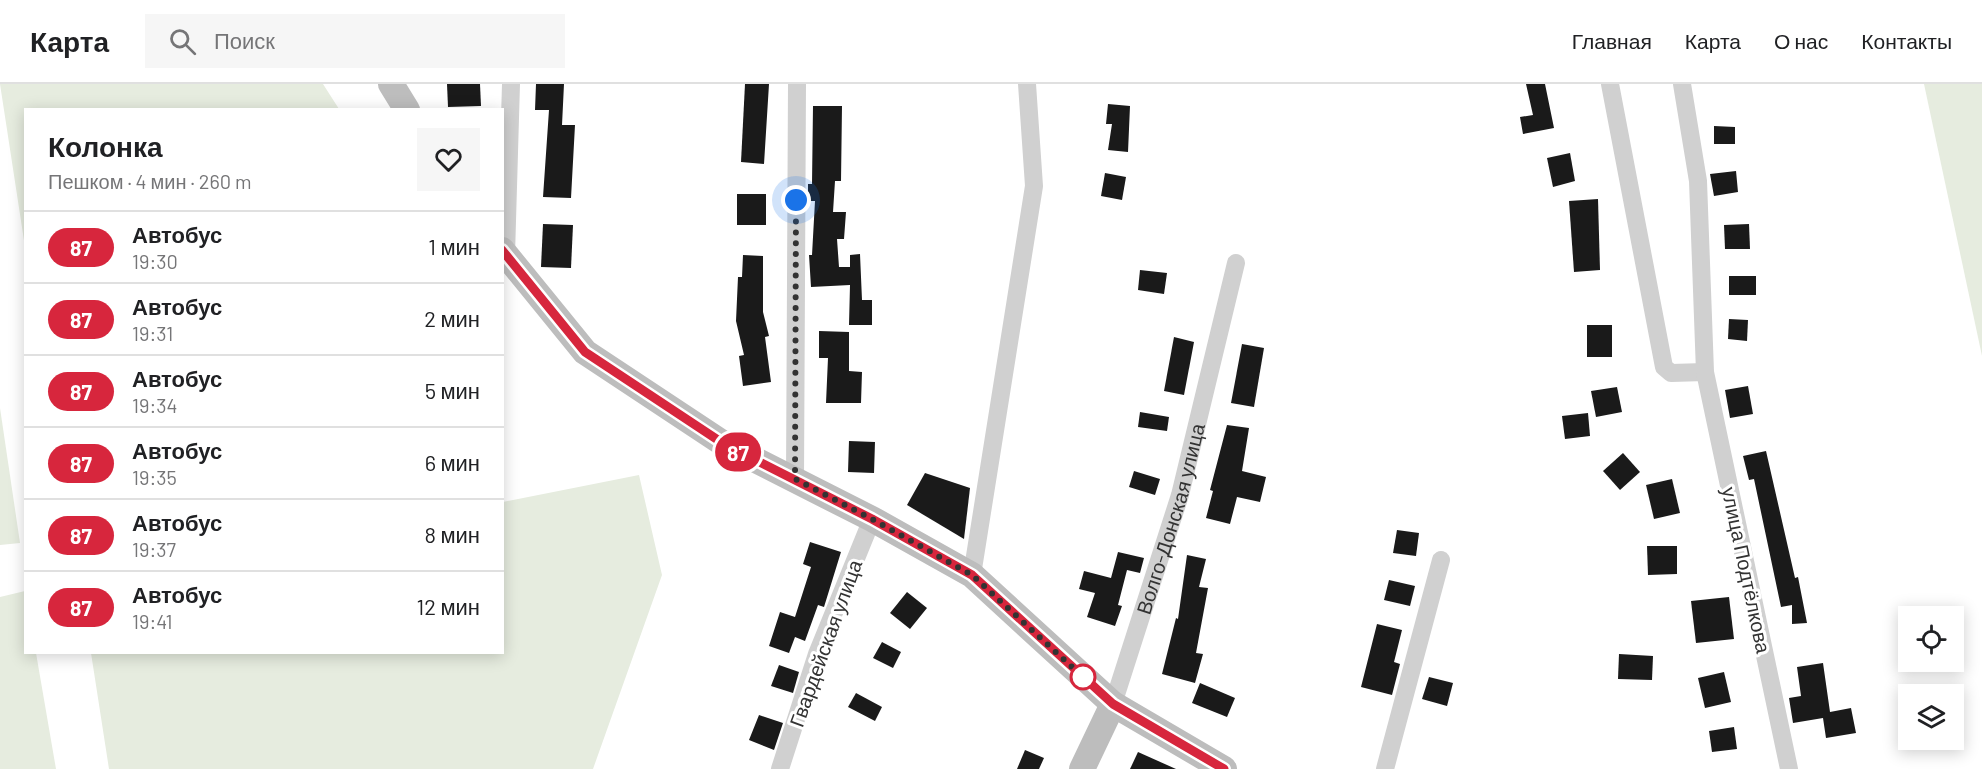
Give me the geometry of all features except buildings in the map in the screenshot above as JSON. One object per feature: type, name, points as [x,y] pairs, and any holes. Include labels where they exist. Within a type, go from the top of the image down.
[{"type":"street","points":[[391,84],[406,108]]},
{"type":"street","points":[[511,84],[504,252],[585,352],[724,444],[872,519],[972,575],[1113,704],[1224,769]]},
{"type":"street","points":[[795,479],[797,84]]},
{"type":"street","points":[[972,575],[1034,186],[1027,84]]},
{"type":"street","points":[[1610,84],[1664,367],[1671,373],[1705,372]]},
{"type":"street","name":"улица Подтёлкова","points":[[1682,84],[1698,181],[1705,372],[1789,769]]},
{"type":"street","name":"Волго-Донская улица","points":[[1083,769],[1113,704],[1180,495],[1236,263]]},
{"type":"street","name":"Гвардейская улица","points":[[780,769],[817,654],[872,519]]},
{"type":"street","points":[[1385,769],[1441,560]]},
{"type":"shaded area","points":[[0,84],[323,84],[338,108],[24,108],[24,240]]},
{"type":"shaded area","points":[[1924,84],[1982,84],[1982,356]]},
{"type":"shaded area","points":[[0,408],[20,543],[0,545]]},
{"type":"shaded area","points":[[639,475],[662,575],[593,769],[109,769],[91,654],[504,654],[504,502]]},
{"type":"shaded area","points":[[24,591],[24,654],[36,654],[56,769],[0,769],[0,597]]},
{"type":"bus line","name":"87","points":[[504,252],[585,352],[724,444],[872,519],[972,575],[1113,704],[1224,769]]},
{"type":"route","points":[[796,200],[795,479],[972,575],[1083,677]]}]
